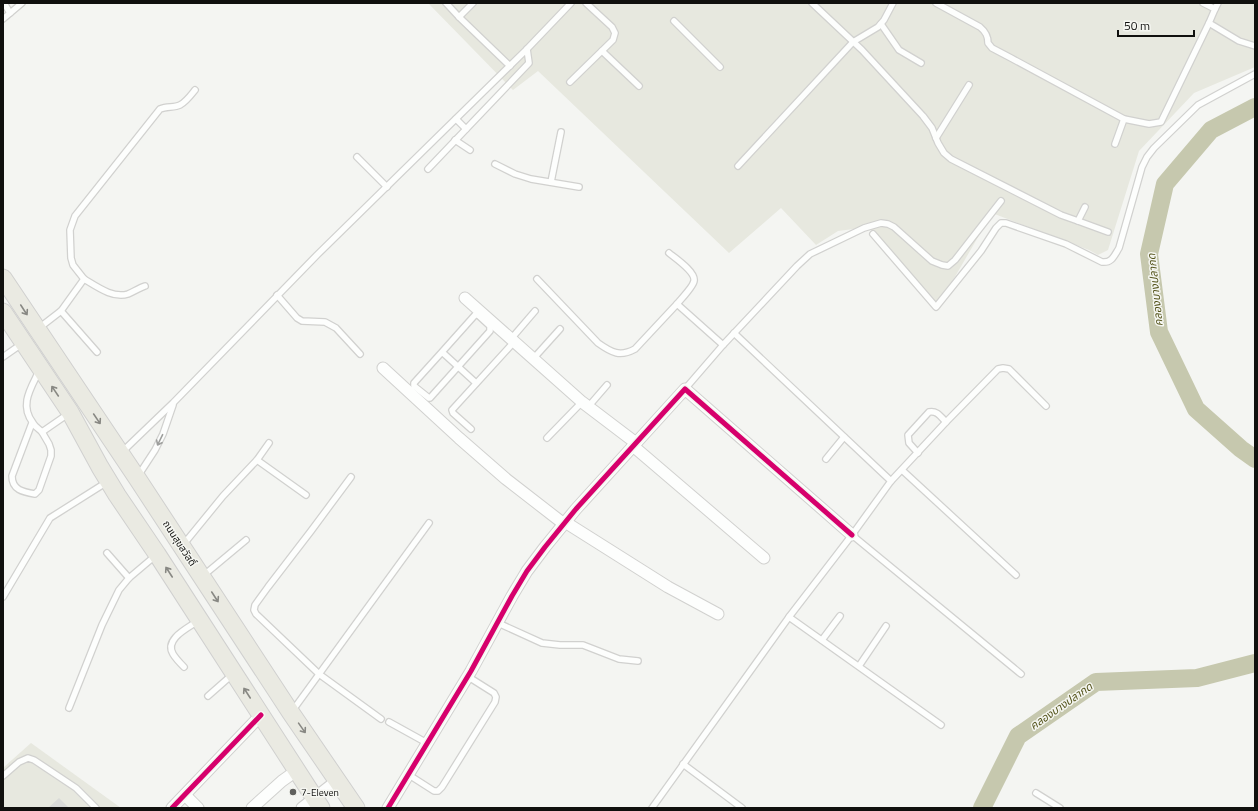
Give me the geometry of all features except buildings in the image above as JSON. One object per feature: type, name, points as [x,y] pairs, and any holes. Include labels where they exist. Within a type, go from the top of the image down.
[{"type":"main road","name":"ถนนสุขสวัสดิ์","points":[[3,278],[137,478],[291,713],[356,808]]},
{"type":"main road","points":[[3,312],[70,412],[108,480],[261,715],[296,771],[312,805]]},
{"type":"street","points":[[465,298],[533,359],[635,445],[764,558]]},
{"type":"street","points":[[383,368],[482,459],[564,523],[668,587],[718,614]]},
{"type":"street","points":[[388,808],[409,775],[527,571],[564,523],[685,389],[852,535]]},
{"type":"street","points":[[172,808],[261,715]]},
{"type":"street","points":[[252,808],[282,781],[296,771]]},
{"type":"street","points":[[312,805],[338,780]]},
{"type":"street","points":[[185,795],[198,808]]},
{"type":"lane","points":[[4,3],[10,13]]},
{"type":"lane","points":[[3,19],[22,3]]},
{"type":"lane","points":[[446,3],[510,66]]},
{"type":"lane","points":[[459,17],[473,3]]},
{"type":"lane","points":[[120,454],[173,403],[317,255],[528,49],[572,3]]},
{"type":"lane","points":[[570,82],[602,52],[613,40],[615,33],[612,27],[587,3]]},
{"type":"lane","points":[[812,3],[853,42],[923,116],[932,128],[944,153],[951,159],[1061,215],[1108,232]]},
{"type":"lane","points":[[738,166],[853,42],[881,24],[893,3]]},
{"type":"lane","points":[[936,3],[980,27],[988,37],[988,43],[992,48],[1124,119],[1149,124],[1161,122],[1218,3]]},
{"type":"lane","points":[[1203,3],[1215,9]]},
{"type":"lane","points":[[674,21],[720,67]]},
{"type":"lane","points":[[881,24],[899,50],[920,63]]},
{"type":"lane","points":[[1209,24],[1239,41],[1255,46]]},
{"type":"lane","points":[[428,168],[529,63],[528,49]]},
{"type":"lane","points":[[602,52],[639,86]]},
{"type":"lane","points":[[873,234],[936,307],[981,251],[996,228],[1001,224],[1006,223],[1066,244],[1107,263],[1113,259],[1119,248],[1142,167],[1154,148],[1198,105],[1255,74]]},
{"type":"lane","points":[[936,138],[969,86]]},
{"type":"lane","points":[[145,286],[126,295],[116,295],[102,290],[84,279],[73,265],[71,258],[70,230],[75,216],[160,109],[165,106],[180,105],[195,90]]},
{"type":"lane","points":[[456,119],[466,129]]},
{"type":"lane","points":[[1115,144],[1124,119]]},
{"type":"lane","points":[[551,182],[561,132]]},
{"type":"lane","points":[[455,140],[470,150]]},
{"type":"lane","points":[[357,157],[387,187]]},
{"type":"lane","points":[[495,164],[515,174],[531,179],[580,187]]},
{"type":"lane","points":[[685,389],[723,345],[810,254],[864,228],[882,223],[894,227],[932,261],[948,266],[955,260],[1001,202]]},
{"type":"lane","points":[[1078,221],[1085,207]]},
{"type":"lane","points":[[536,279],[598,343],[608,350],[616,353],[628,353],[635,349],[677,304],[694,281],[694,276],[690,271],[669,252]]},
{"type":"lane","points":[[37,329],[61,311],[84,279]]},
{"type":"lane","points":[[277,295],[302,322],[325,322],[336,328],[360,354]]},
{"type":"lane","points":[[677,304],[723,345]]},
{"type":"lane","points":[[61,311],[98,352]]},
{"type":"lane","points":[[471,429],[453,413],[452,410],[535,311]]},
{"type":"lane","points":[[476,315],[478,315],[490,326],[490,331],[429,398],[414,386],[414,383],[442,352],[476,315]]},
{"type":"lane","points":[[533,359],[560,329]]},
{"type":"lane","points":[[734,334],[891,481]]},
{"type":"lane","points":[[3,356],[23,343]]},
{"type":"lane","points":[[442,352],[476,383]]},
{"type":"lane","points":[[652,808],[790,617],[891,481],[946,422],[998,369],[1003,368],[1009,369],[1046,406]]},
{"type":"lane","points":[[32,423],[12,476],[12,482],[17,488],[35,494],[39,490],[51,456],[49,444],[42,432],[32,423],[26,404],[27,396],[40,369]]},
{"type":"lane","points":[[547,438],[607,386]]},
{"type":"lane","points":[[137,478],[156,450],[173,403]]},
{"type":"lane","points":[[42,432],[70,412]]},
{"type":"lane","points":[[918,452],[909,442],[908,435],[929,412],[936,412],[946,422]]},
{"type":"lane","points":[[826,459],[844,437]]},
{"type":"lane","points":[[182,546],[223,496],[257,460],[269,443]]},
{"type":"lane","points":[[257,460],[306,495]]},
{"type":"lane","points":[[902,470],[1016,575]]},
{"type":"lane","points":[[351,477],[268,587],[255,605],[254,610],[256,614],[319,674],[381,719]]},
{"type":"lane","points":[[3,598],[50,518],[108,480]]},
{"type":"lane","points":[[291,713],[429,523]]},
{"type":"lane","points":[[852,535],[1021,674]]},
{"type":"lane","points":[[202,577],[246,540]]},
{"type":"lane","points":[[107,553],[129,578]]},
{"type":"lane","points":[[70,708],[102,625],[119,590],[129,578],[157,554]]},
{"type":"lane","points":[[822,640],[840,616]]},
{"type":"lane","points":[[790,617],[941,725]]},
{"type":"lane","points":[[184,667],[173,654],[171,643],[177,635],[199,620]]},
{"type":"lane","points":[[498,623],[542,642],[560,645],[582,645],[619,659],[638,661]]},
{"type":"lane","points":[[859,666],[886,626]]},
{"type":"lane","points":[[208,696],[234,673]]},
{"type":"lane","points":[[409,775],[434,791],[442,787],[495,702],[496,697],[494,693],[467,676]]},
{"type":"lane","points":[[389,722],[427,744]]},
{"type":"lane","points":[[3,776],[19,762],[28,758],[34,760],[76,788],[96,808]]},
{"type":"lane","points":[[683,764],[742,808]]},
{"type":"lane","points":[[1036,793],[1060,808]]},
{"type":"shaded area","points":[[428,3],[1255,3],[1255,67],[1194,93],[1139,151],[1108,250],[1098,255],[1089,250],[992,213],[938,306],[869,227],[838,231],[816,245],[781,208],[729,253],[538,71],[513,90]]},
{"type":"shaded area","points":[[31,743],[121,808],[3,808],[3,768]]},
{"type":"waterway","name":"คลองบางปลากด","points":[[1255,107],[1211,130],[1165,184],[1149,254],[1159,332],[1196,409],[1241,449],[1255,459]]},
{"type":"waterway","name":"คลองบางปลากด","points":[[982,808],[1018,736],[1096,682],[1197,678],[1255,663]]},
{"type":"cycle path","points":[[388,808],[471,671],[527,571],[576,509],[685,389],[852,535]]},
{"type":"cycle path","points":[[172,808],[261,715]]},
{"type":"place","name":"7-Eleven","points":[[293,792]]}]
